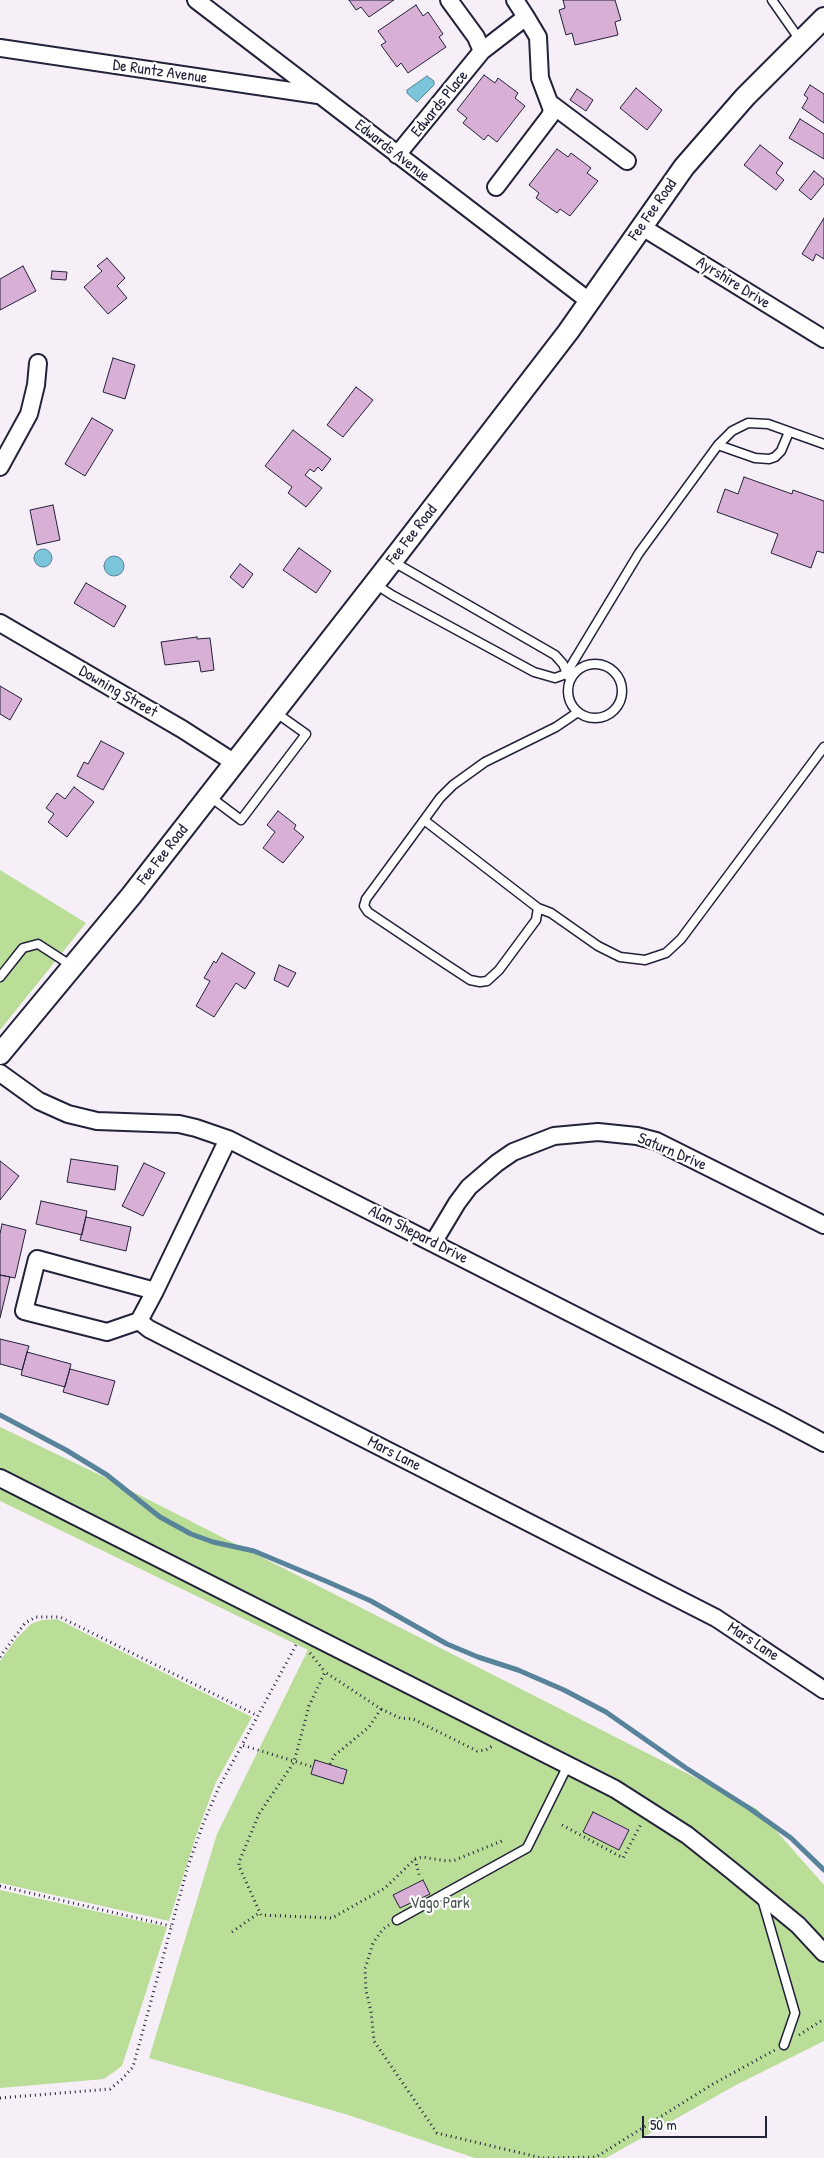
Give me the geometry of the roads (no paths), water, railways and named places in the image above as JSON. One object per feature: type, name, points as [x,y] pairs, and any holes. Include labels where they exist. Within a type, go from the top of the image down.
[{"type":"street","name":"Edwards Avenue","points":[[196,0],[590,301]]},
{"type":"street","points":[[449,0],[476,37],[482,51]]},
{"type":"street","points":[[496,187],[550,116],[552,110],[540,78],[538,37],[514,0]]},
{"type":"street","name":"Edwards Place","points":[[397,155],[482,51],[526,17]]},
{"type":"street","name":"Fee Fee Road","points":[[0,1054],[131,896],[375,584],[568,332],[684,167],[717,127],[800,40],[824,18]]},
{"type":"street","name":"De Runtz Avenue","points":[[0,48],[320,96]]},
{"type":"street","points":[[551,104],[627,161]]},
{"type":"street","name":"Ayrshire Drive","points":[[642,227],[824,339]]},
{"type":"street","points":[[0,467],[28,419],[36,385],[38,363]]},
{"type":"street","name":"Downing Street","points":[[0,623],[177,726],[235,763]]},
{"type":"street","name":"Alan Shepard Drive","points":[[0,1073],[39,1101],[68,1114],[104,1122],[179,1124],[228,1140],[776,1417],[824,1444]]},
{"type":"street","name":"Saturn Drive","points":[[433,1243],[465,1193],[497,1162],[519,1149],[554,1136],[598,1132],[637,1136],[656,1141],[824,1225]]},
{"type":"street","points":[[156,1291],[37,1259],[24,1311],[107,1332],[138,1321],[156,1291],[228,1140]]},
{"type":"street","name":"Mars Lane","points":[[138,1321],[149,1329],[716,1618],[824,1690]]},
{"type":"street","points":[[0,1478],[615,1789],[687,1835],[798,1925],[824,1953]]},
{"type":"lane","points":[[773,0],[800,40]]},
{"type":"lane","points":[[568,676],[630,566],[718,445],[732,431],[748,423],[768,424],[824,444]]},
{"type":"lane","points":[[718,445],[755,458],[769,459],[776,457],[781,451],[789,432]]},
{"type":"lane","points":[[375,584],[392,596],[534,672],[555,678],[568,676],[583,666],[601,664],[616,673],[621,680],[621,698],[618,706],[611,713],[594,718],[578,712],[571,705],[568,696],[568,676],[563,664],[555,655],[392,561]]},
{"type":"lane","points":[[209,796],[241,820],[306,734],[275,712]]},
{"type":"lane","points":[[538,908],[536,920],[498,970],[486,981],[480,982],[470,980],[368,912],[364,906],[366,899],[424,820],[453,785],[477,768],[556,727],[578,712]]},
{"type":"lane","points":[[424,820],[538,908],[551,913],[598,946],[620,957],[645,960],[666,953],[681,939],[824,747]]},
{"type":"lane","points":[[0,977],[23,948],[38,944],[73,966]]},
{"type":"lane","points":[[397,1920],[527,1848],[568,1764]]},
{"type":"lane","points":[[761,1894],[795,2013],[784,2045]]},
{"type":"water","points":[[427,76],[434,81],[434,85],[417,102],[407,93],[407,90]]},
{"type":"water","points":[[43,549],[49,552],[52,558],[49,564],[43,567],[37,564],[34,558],[37,552]]},
{"type":"water","points":[[114,556],[121,559],[124,566],[121,573],[114,576],[107,573],[104,566],[107,559]]},
{"type":"waterway","points":[[0,1415],[66,1450],[107,1475],[160,1517],[191,1534],[213,1542],[254,1551],[328,1582],[371,1601],[447,1644],[478,1657],[518,1670],[564,1690],[606,1712],[791,1838],[824,1870]]},
{"type":"park label","name":"Vago Park","points":[[440,1904]]}]
